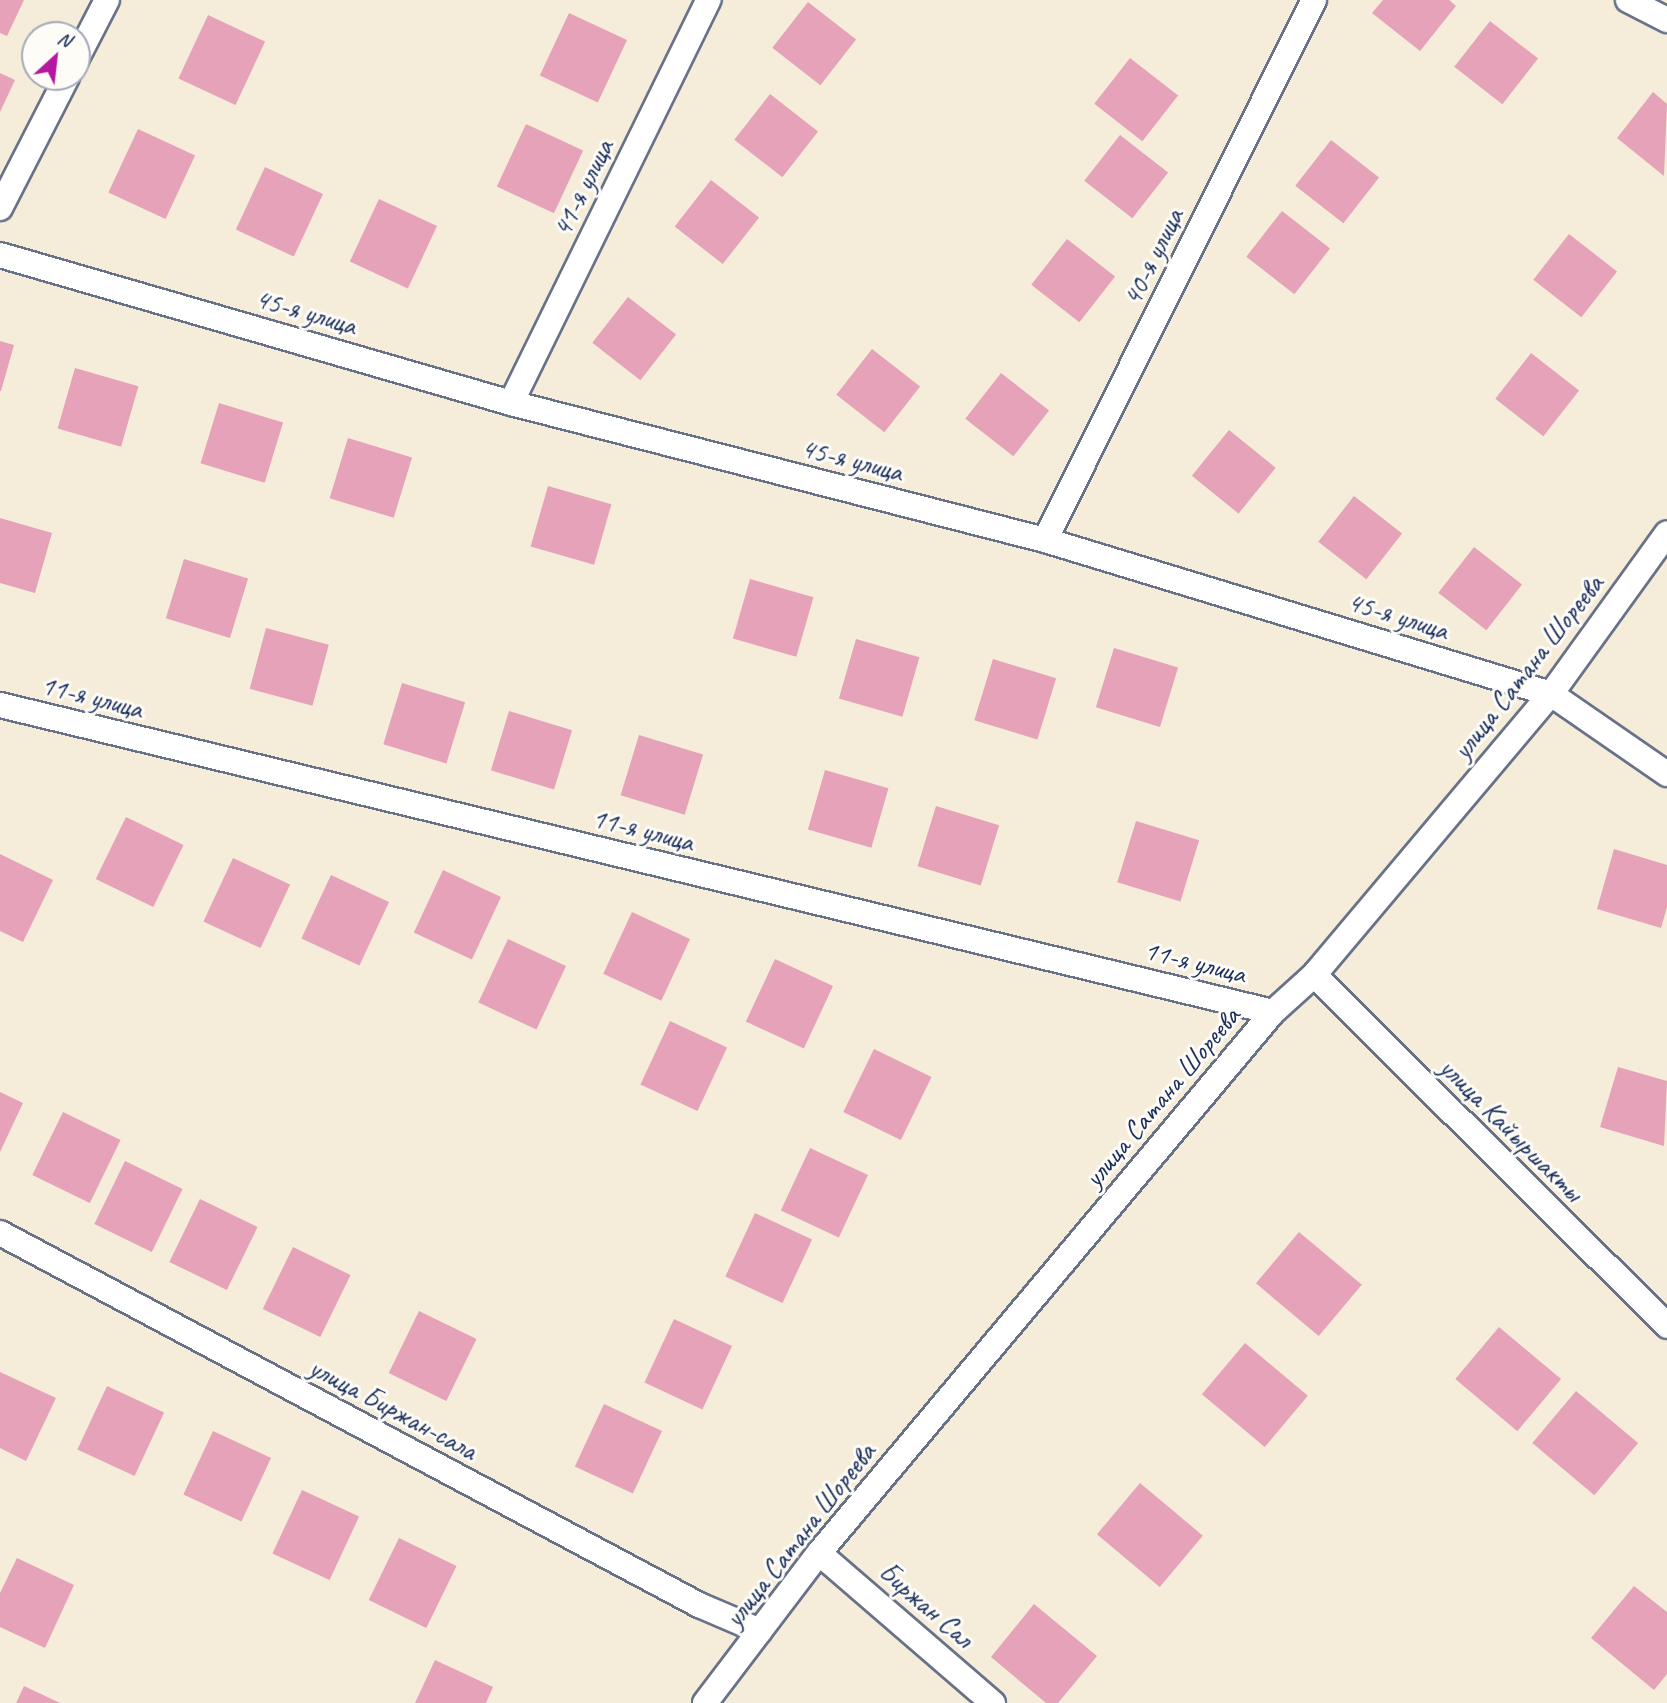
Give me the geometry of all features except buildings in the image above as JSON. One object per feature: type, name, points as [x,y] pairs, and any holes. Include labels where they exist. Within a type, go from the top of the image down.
[{"type":"street","points":[[91,31],[107,0]]},
{"type":"street","name":"41-я улица","points":[[512,403],[708,0]]},
{"type":"street","name":"40-я улица","points":[[1045,540],[1314,0]]},
{"type":"street","points":[[1628,0],[1667,20]]},
{"type":"street","points":[[0,208],[60,91]]},
{"type":"street","name":"45-я улица","points":[[0,256],[512,403],[1045,540],[1551,694],[1667,774]]},
{"type":"street","name":"улица Сатана Шореева","points":[[705,1703],[819,1553],[1273,1012],[1314,975],[1551,694],[1667,533]]},
{"type":"street","name":"11-я улица","points":[[0,705],[1273,1012]]},
{"type":"street","name":"улица Кайыршакты","points":[[1314,975],[1667,1326]]},
{"type":"street","name":"улица Биржан-сала","points":[[0,1233],[699,1605],[760,1631]]},
{"type":"street","name":"Биржан Сал","points":[[819,1553],[993,1703]]}]
